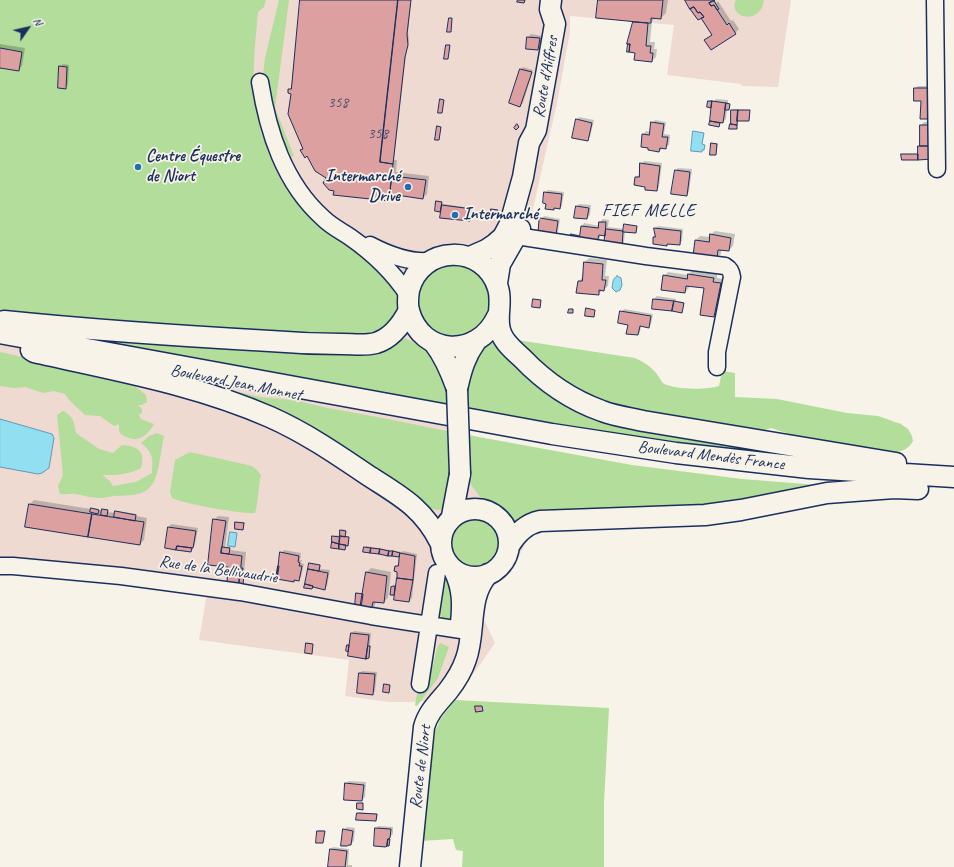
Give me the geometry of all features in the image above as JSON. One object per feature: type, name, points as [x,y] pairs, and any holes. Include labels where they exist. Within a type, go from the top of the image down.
[{"type":"main road","name":"Route d'Aiffres","points":[[497,283],[500,264],[517,235],[524,214],[538,157],[536,130],[555,24],[550,9],[552,0]]},
{"type":"main road","name":"Route d'Aiffres","points":[[555,24],[564,11],[565,0]]},
{"type":"main road","name":"Route d'Aiffres","points":[[470,257],[495,244],[507,231],[523,177],[529,143],[536,130]]},
{"type":"main road","points":[[0,321],[207,338],[300,343],[374,343],[384,340],[393,333],[404,319],[409,302],[411,285],[422,267],[441,256],[451,254],[470,257],[480,262],[487,268],[497,283],[500,300],[497,317],[489,331],[476,341],[467,345],[457,347],[434,343]]},
{"type":"main road","points":[[409,302],[413,321],[418,330],[434,343],[441,352],[451,372],[457,389]]},
{"type":"main road","points":[[497,317],[501,333],[509,345],[535,372],[563,393],[603,412],[643,421],[898,464],[954,469]]},
{"type":"main road","name":"Boulevard Jean Monnet","points":[[0,333],[471,423]]},
{"type":"main road","name":"Boulevard Jean Monnet","points":[[0,341],[471,423]]},
{"type":"main road","points":[[440,542],[444,528],[452,516],[460,474],[457,389],[464,362],[476,341]]},
{"type":"main road","points":[[24,345],[34,352],[133,374],[222,398],[270,417],[306,435],[327,448],[407,500],[428,521],[440,542],[446,571],[459,580],[466,630]]},
{"type":"main road","name":"Boulevard Mendès France","points":[[471,423],[676,453],[758,463],[865,472],[954,477]]},
{"type":"main road","name":"Boulevard Mendès France","points":[[471,423],[559,443],[764,472],[890,482],[954,484]]},
{"type":"main road","points":[[460,474],[463,484],[471,498],[482,509]]},
{"type":"main road","points":[[446,571],[474,577],[488,574],[496,570],[507,555],[509,546],[518,533],[540,521],[705,515],[849,491],[894,488],[954,490]]},
{"type":"main road","points":[[452,516],[466,509],[482,509],[490,512],[497,517],[506,530],[509,546]]},
{"type":"main road","points":[[466,630],[478,589],[481,582],[488,574]]},
{"type":"main road","name":"Route de Niort","points":[[404,867],[419,721],[427,703],[451,672],[466,630]]},
{"type":"main road","name":"Route de Niort","points":[[410,867],[424,727],[429,714],[459,675],[466,659],[466,630]]},
{"type":"street","points":[[936,0],[937,169]]},
{"type":"street","points":[[260,82],[271,133],[293,182],[323,218],[387,267],[397,278],[409,302]]},
{"type":"street","points":[[517,235],[646,256],[725,266],[731,272],[732,277],[717,352],[717,367]]},
{"type":"street","points":[[351,238],[365,242],[384,253],[396,257],[420,262],[431,261]]},
{"type":"street","name":"Rue de la Bellivaudrie","points":[[0,566],[121,576],[240,592],[371,616],[466,630]]},
{"type":"street","points":[[420,684],[429,625],[446,571]]},
{"type":"shaded area","points":[[0,0],[791,0],[778,87],[742,86],[741,84],[667,75],[674,25],[570,16],[570,32],[557,103],[532,213],[523,245],[508,268],[507,279],[510,295],[509,309],[497,339],[476,356],[468,435],[481,498],[504,512],[526,543],[510,572],[495,585],[488,594],[483,610],[484,620],[495,643],[455,700],[389,702],[345,696],[349,660],[199,640],[207,593],[0,572]]},
{"type":"green space","name":"Centre Équestre de Niort","points":[[0,0],[266,0],[264,7],[258,12],[253,82],[260,128],[269,155],[281,180],[311,217],[324,229],[367,260],[389,282],[398,299],[398,306],[396,314],[386,329],[372,335],[294,335],[0,316]]},
{"type":"green space","points":[[279,0],[289,0],[275,108],[294,156],[292,157],[280,136],[263,75],[265,58]]},
{"type":"green space","points":[[736,0],[764,0],[762,8],[757,14],[746,16],[740,15],[736,11],[734,6]]},
{"type":"green space","points":[[465,263],[487,279],[493,311],[479,332],[446,339],[425,326],[416,302],[423,278],[439,265]]},
{"type":"green space","points":[[48,334],[374,351],[389,348],[405,338],[430,350],[446,385],[446,407]]},
{"type":"green space","points":[[497,339],[559,396],[859,464],[701,450],[467,411],[468,377],[473,361],[484,348]]},
{"type":"green space","points":[[517,340],[635,358],[651,368],[663,383],[674,387],[699,389],[719,386],[722,371],[735,373],[735,397],[777,399],[847,413],[878,416],[901,424],[908,429],[913,441],[904,450],[892,453],[814,442],[771,428],[765,430],[660,415],[598,402],[551,373]]},
{"type":"green space","points":[[0,352],[136,383],[136,387],[146,395],[147,402],[142,405],[138,405],[142,409],[142,413],[139,415],[141,419],[154,424],[142,437],[137,439],[130,438],[120,433],[119,424],[114,426],[100,416],[85,415],[70,401],[65,394],[54,391],[43,393],[25,387],[14,388],[0,386]]},
{"type":"green space","points":[[210,385],[260,397],[293,400],[447,431],[450,482],[447,501],[444,507],[437,510],[432,509]]},
{"type":"green space","points":[[63,411],[73,420],[76,433],[99,449],[113,453],[122,445],[136,448],[141,454],[141,468],[117,475],[102,475],[110,481],[113,486],[136,482],[152,473],[150,453],[141,443],[149,436],[157,433],[164,436],[158,470],[151,486],[139,494],[103,498],[93,498],[73,494],[60,494],[58,486],[63,475],[57,415]]},
{"type":"green space","points":[[468,435],[632,465],[742,479],[843,487],[737,505],[515,525],[504,512],[481,498],[471,485],[469,478]]},
{"type":"green space","points":[[190,452],[252,466],[257,470],[261,475],[255,513],[213,508],[172,498],[170,492],[175,460]]},
{"type":"green space","points":[[468,516],[478,516],[488,520],[496,528],[500,538],[500,548],[496,558],[488,566],[478,570],[468,570],[458,566],[450,558],[446,548],[446,538],[450,528],[458,520]]},
{"type":"green space","points":[[443,573],[450,584],[453,596],[451,621],[443,620],[439,613]]},
{"type":"green space","points":[[440,643],[449,647],[438,678],[417,706],[415,705],[417,694],[426,681]]},
{"type":"green space","points":[[455,700],[609,708],[604,803],[604,867],[462,867],[463,851],[456,850],[453,839],[420,841],[423,779],[433,746],[435,731],[441,718]]},
{"type":"water","points":[[693,131],[704,133],[702,144],[705,145],[702,152],[691,151]]},
{"type":"water","points":[[617,276],[621,278],[622,285],[620,290],[616,292],[612,288],[613,280]]},
{"type":"water","points":[[0,419],[52,434],[54,438],[49,468],[38,474],[0,467]]},
{"type":"water","points":[[230,532],[237,533],[235,547],[228,546]]},
{"type":"building","points":[[300,0],[398,0],[380,162],[393,164],[389,201],[333,195],[334,191],[329,190],[323,183],[326,178],[315,171],[307,156],[305,158],[300,150],[303,149],[288,114],[291,94],[288,93],[288,89],[291,89]]},
{"type":"building","points":[[398,0],[411,0],[407,34],[408,45],[405,57],[393,164],[380,162]]},
{"type":"building","points":[[518,0],[525,0],[524,3],[517,2]]},
{"type":"building","points":[[598,0],[663,0],[661,19],[651,18],[651,23],[648,23],[596,18]]},
{"type":"building","points":[[685,0],[715,0],[709,3],[711,6],[714,5],[727,25],[729,23],[736,34],[711,50],[704,40],[712,35],[701,18],[704,17],[700,12],[698,13],[694,7],[690,9]]},
{"type":"building","points":[[714,1],[719,9],[717,10],[714,5],[711,6],[709,3]]},
{"type":"building","points":[[694,7],[698,13],[700,12],[704,17],[698,20],[690,9]]},
{"type":"building","points":[[449,18],[452,18],[451,32],[447,32]]},
{"type":"building","points":[[633,22],[648,23],[646,46],[651,46],[650,53],[653,53],[652,62],[634,60],[635,53],[629,52],[630,44],[627,44]]},
{"type":"building","points":[[527,37],[540,38],[538,50],[526,49]]},
{"type":"building","points":[[628,44],[630,44],[629,52],[627,52]]},
{"type":"building","points":[[446,45],[450,45],[448,59],[444,59]]},
{"type":"building","points":[[0,48],[22,52],[19,71],[0,68]]},
{"type":"building","points":[[59,66],[67,67],[66,89],[58,88]]},
{"type":"building","points":[[520,69],[532,72],[520,107],[509,103]]},
{"type":"building","points":[[914,88],[933,88],[931,119],[920,119],[921,101],[914,101]]},
{"type":"building","points":[[440,99],[444,100],[442,113],[438,113]]},
{"type":"building","points":[[708,101],[712,101],[711,108],[707,107]]},
{"type":"building","points":[[712,101],[726,103],[723,123],[710,121]]},
{"type":"building","points":[[726,103],[730,104],[729,110],[725,110]]},
{"type":"building","points":[[731,110],[738,110],[737,125],[731,124]]},
{"type":"building","points":[[738,110],[750,110],[749,121],[737,121]]},
{"type":"building","points":[[576,119],[592,123],[588,141],[572,138]]},
{"type":"building","points":[[710,121],[720,123],[719,127],[709,125]]},
{"type":"building","points":[[651,122],[664,124],[662,137],[668,137],[666,149],[660,148],[659,152],[641,147],[642,134],[649,135]]},
{"type":"building","points":[[517,124],[519,127],[516,130],[514,128]]},
{"type":"building","points":[[730,124],[737,125],[737,129],[729,129]]},
{"type":"building","points":[[920,125],[931,125],[932,146],[920,146]]},
{"type":"building","points":[[437,126],[441,127],[439,140],[435,140]]},
{"type":"building","points":[[711,143],[717,144],[716,155],[710,155]]},
{"type":"building","points":[[918,146],[932,146],[932,159],[918,160]]},
{"type":"building","points":[[901,154],[918,154],[918,160],[902,160]]},
{"type":"building","points":[[640,163],[660,166],[657,191],[645,190],[645,187],[634,185],[635,177],[639,177]]},
{"type":"building","points":[[675,170],[690,172],[687,196],[671,194]]},
{"type":"building","name":"Intermarché Drive","points":[[392,176],[426,180],[423,199],[390,194]]},
{"type":"building","points":[[544,192],[562,194],[560,209],[545,209],[546,204],[543,203]]},
{"type":"building","points":[[436,201],[442,202],[440,212],[435,211]]},
{"type":"building","name":"Intermarché","points":[[442,205],[472,209],[470,221],[440,218]]},
{"type":"building","points":[[576,206],[589,208],[587,219],[574,218]]},
{"type":"building","name":"Intermarché","points":[[491,209],[498,210],[498,213],[491,212]]},
{"type":"building","points":[[540,218],[558,221],[556,235],[538,232]]},
{"type":"building","points":[[599,222],[606,222],[605,236],[599,235],[597,242],[579,241],[581,226],[598,228]]},
{"type":"building","points":[[624,224],[637,226],[636,233],[623,232]]},
{"type":"building","points":[[654,228],[681,231],[680,245],[667,244],[667,246],[653,244],[653,237],[655,237]]},
{"type":"building","points":[[606,229],[623,231],[622,247],[604,244]]},
{"type":"building","points":[[571,234],[579,236],[579,241],[570,240]]},
{"type":"building","points":[[710,234],[731,238],[729,251],[718,250],[717,259],[693,256],[695,240],[709,242]]},
{"type":"building","points":[[584,262],[603,264],[602,280],[606,280],[604,291],[599,290],[599,295],[576,293],[578,281],[582,281]]},
{"type":"building","points":[[688,274],[714,278],[713,282],[721,283],[714,317],[700,315],[704,288],[686,286],[685,293],[661,290],[663,275],[687,279]]},
{"type":"building","points":[[533,299],[541,300],[540,308],[532,307]]},
{"type":"building","points":[[653,299],[674,301],[672,311],[652,309]]},
{"type":"building","points":[[674,301],[684,303],[682,313],[672,311]]},
{"type":"building","points":[[586,308],[595,310],[594,317],[585,316]]},
{"type":"building","points":[[569,309],[573,309],[573,313],[568,313]]},
{"type":"building","points":[[620,311],[651,316],[649,328],[640,326],[638,335],[626,334],[628,325],[618,323]]},
{"type":"building","points":[[29,504],[92,514],[88,537],[25,527]]},
{"type":"building","points":[[91,508],[99,510],[98,514],[90,512]]},
{"type":"building","points":[[102,509],[108,510],[107,516],[101,515]]},
{"type":"building","points":[[115,511],[136,515],[135,521],[114,517]]},
{"type":"building","points":[[92,514],[144,522],[140,545],[88,537]]},
{"type":"building","points":[[213,519],[226,521],[221,553],[242,556],[239,584],[227,582],[228,567],[208,565]]},
{"type":"building","points":[[235,522],[244,523],[243,530],[235,529]]},
{"type":"building","points":[[168,527],[196,531],[193,548],[177,546],[176,550],[165,548]]},
{"type":"building","points":[[340,530],[346,531],[345,537],[340,536]]},
{"type":"building","points":[[332,536],[340,537],[339,544],[332,542]]},
{"type":"building","points":[[340,536],[349,537],[348,546],[339,544]]},
{"type":"building","points":[[332,542],[339,544],[339,549],[331,548]]},
{"type":"building","points":[[339,544],[346,545],[345,550],[339,549]]},
{"type":"building","points":[[177,546],[192,548],[191,552],[176,550]]},
{"type":"building","points":[[222,547],[230,548],[229,554],[221,553]]},
{"type":"building","points":[[364,547],[371,548],[370,553],[363,552]]},
{"type":"building","points":[[371,548],[380,549],[379,554],[370,553]]},
{"type":"building","points":[[380,549],[389,551],[388,556],[379,554]]},
{"type":"building","points":[[389,551],[393,551],[392,556],[388,556]]},
{"type":"building","points":[[393,551],[400,553],[399,557],[392,556]]},
{"type":"building","points":[[280,552],[299,556],[299,566],[302,566],[299,581],[294,580],[294,582],[277,579]]},
{"type":"building","points":[[400,553],[415,556],[413,580],[397,578],[397,572],[394,571],[395,566],[398,566]]},
{"type":"building","points":[[309,563],[320,565],[319,571],[308,569]]},
{"type":"building","points":[[279,566],[277,579],[276,578]]},
{"type":"building","points":[[241,568],[243,568],[242,574],[240,574]]},
{"type":"building","points":[[308,569],[328,573],[325,590],[305,584]]},
{"type":"building","points":[[366,572],[387,576],[384,603],[373,602],[371,611],[360,609]]},
{"type":"building","points":[[240,574],[244,575],[243,584],[239,584]]},
{"type":"building","points":[[397,578],[413,580],[409,602],[394,600]]},
{"type":"building","points":[[305,584],[313,586],[312,589],[304,588]]},
{"type":"building","points":[[395,586],[394,595],[390,595],[391,587]]},
{"type":"building","points":[[356,593],[363,594],[361,608],[355,607]]},
{"type":"building","points":[[351,633],[369,635],[366,659],[348,656]]},
{"type":"building","points":[[306,643],[313,644],[312,654],[305,653]]},
{"type":"building","points":[[347,645],[349,645],[348,652],[346,651]]},
{"type":"building","points":[[368,646],[370,646],[369,658],[366,659]]},
{"type":"building","points":[[359,673],[375,674],[373,695],[357,693]]},
{"type":"building","points":[[384,684],[390,685],[389,693],[383,692]]},
{"type":"building","points":[[475,706],[482,706],[483,711],[476,712]]},
{"type":"building","points":[[345,783],[364,785],[362,801],[344,800]]},
{"type":"building","points":[[357,803],[363,803],[363,810],[357,809]]},
{"type":"building","points":[[357,813],[377,814],[376,821],[356,820]]},
{"type":"building","points":[[375,828],[391,829],[390,838],[388,839],[386,847],[374,846]]},
{"type":"building","points":[[343,829],[353,831],[351,845],[341,846]]},
{"type":"building","points":[[317,831],[325,831],[323,843],[316,843]]},
{"type":"building","points":[[388,839],[390,839],[389,846],[387,846]]},
{"type":"building","points":[[330,849],[347,851],[345,867],[328,867]]},
{"type":"place","name":"Centre Équestre de Niort","points":[[138,167]]},
{"type":"place","name":"Intermarché Drive","points":[[408,187]]},
{"type":"place","name":"Intermarché","points":[[455,215]]},
{"type":"district","name":"FIEF MELLE","points":[[649,211]]}]
